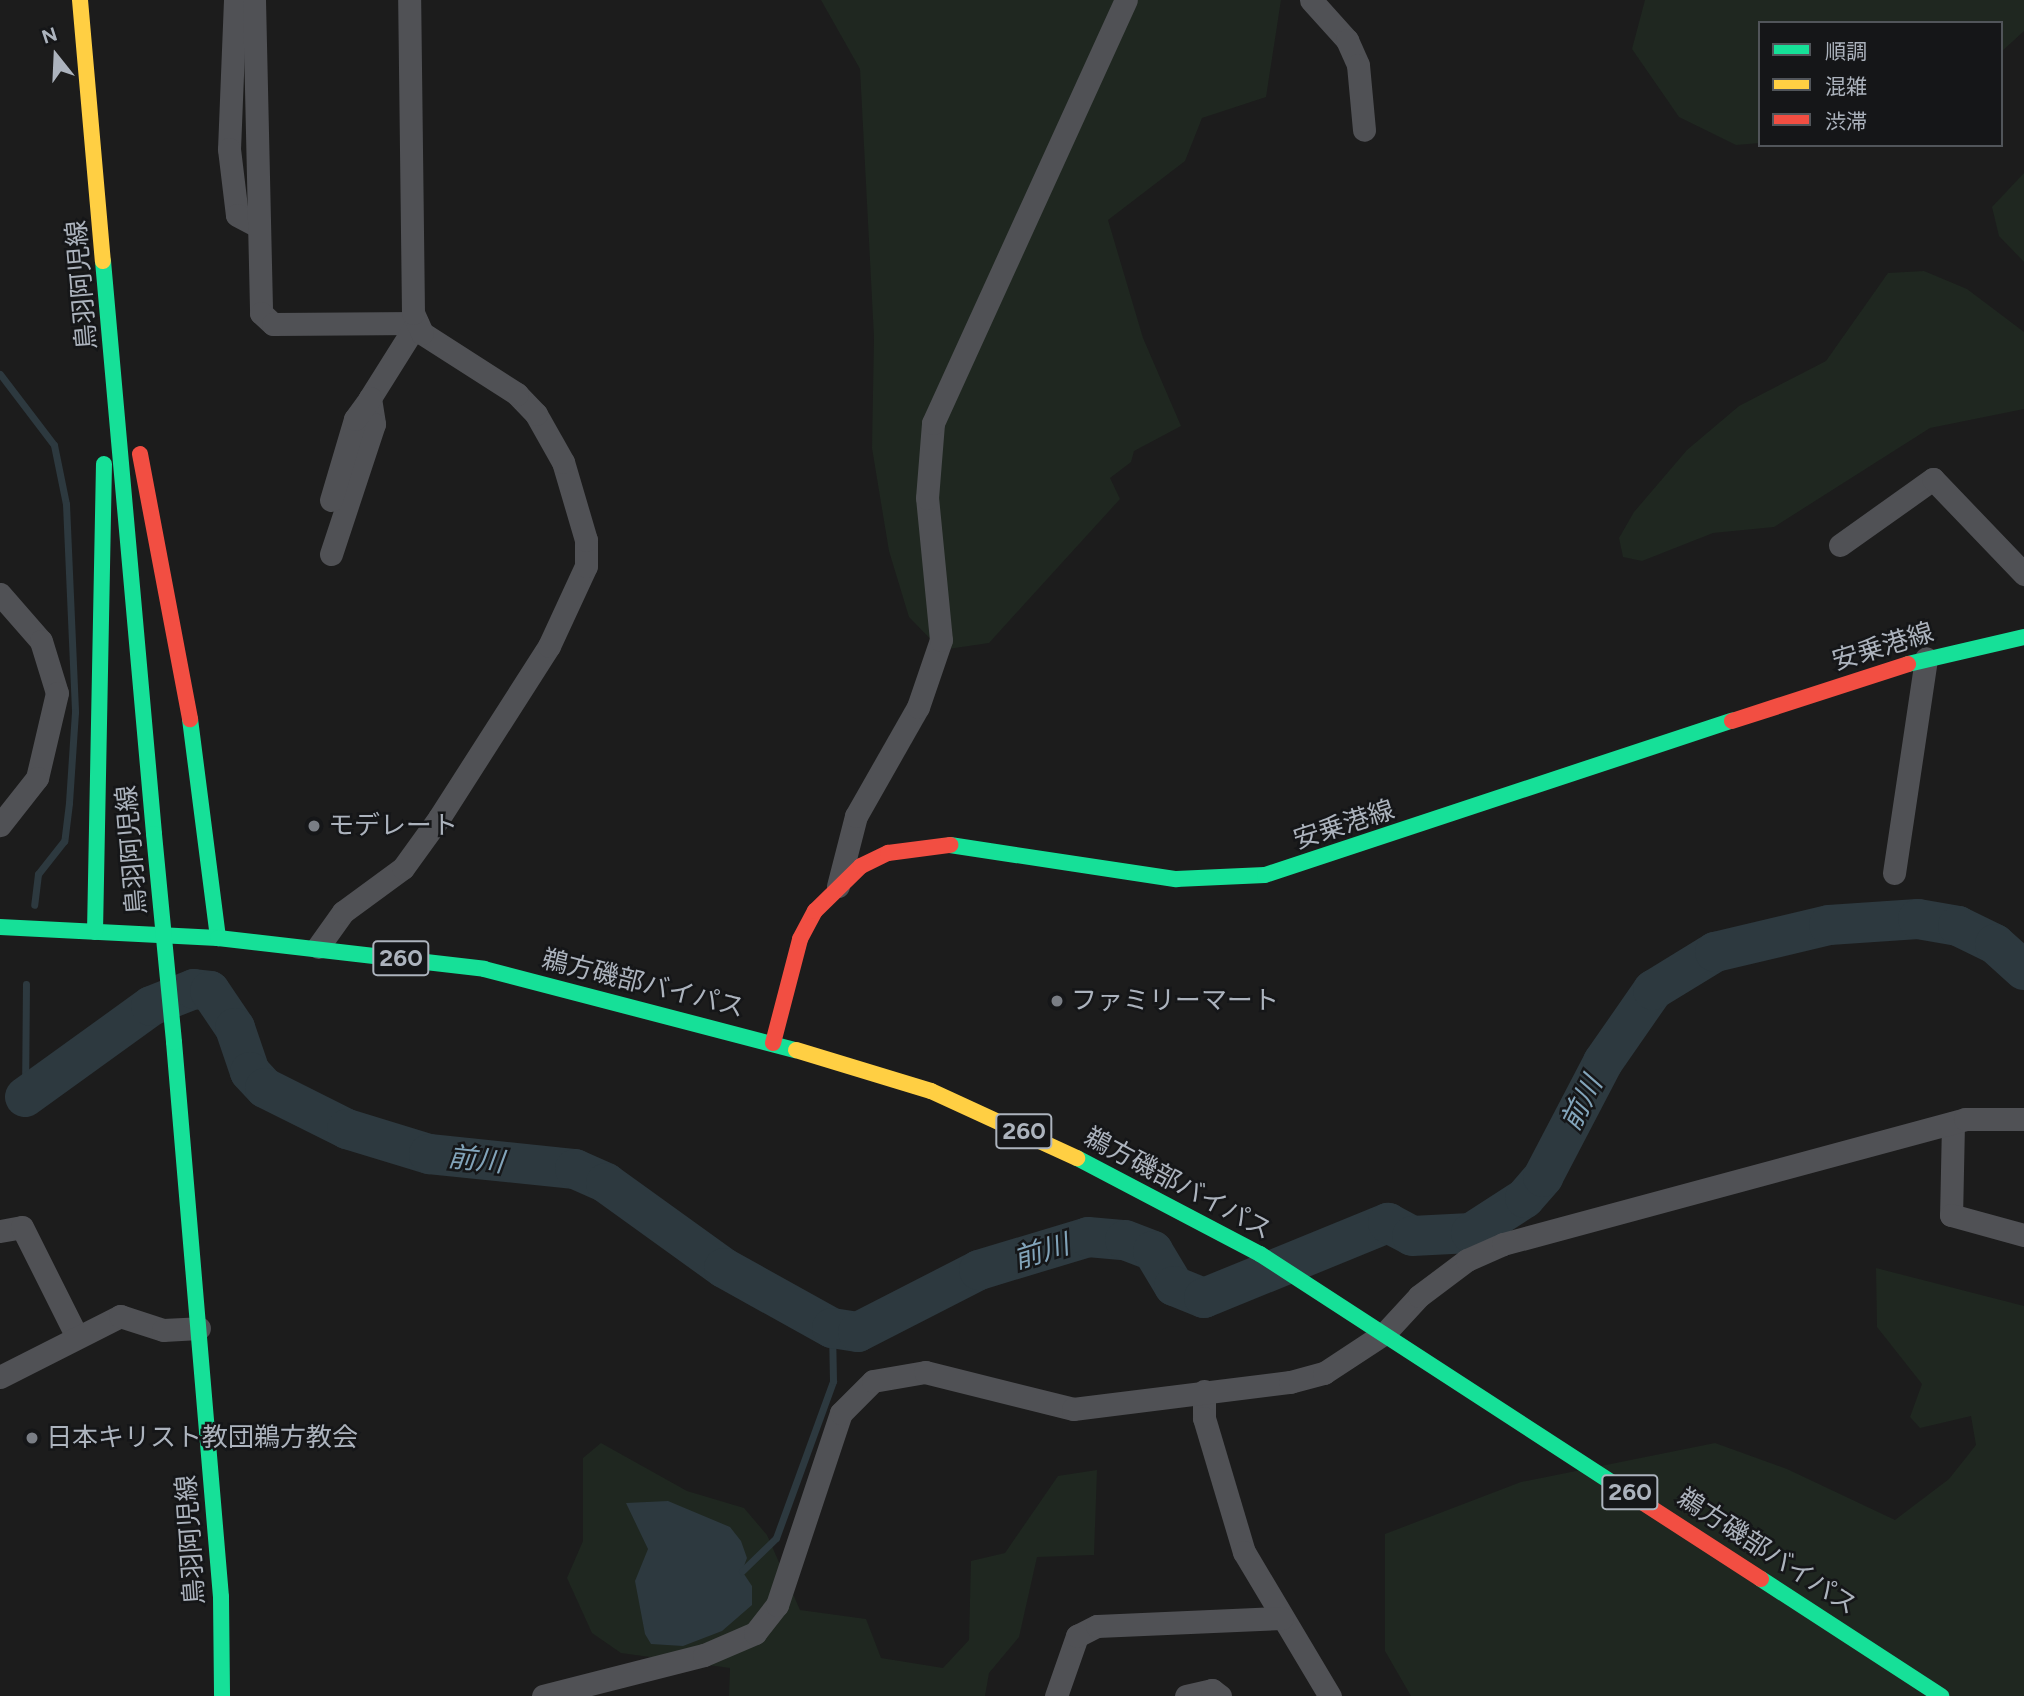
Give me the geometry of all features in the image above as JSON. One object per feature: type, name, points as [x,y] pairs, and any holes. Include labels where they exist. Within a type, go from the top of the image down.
[{"type":"main road","name":"鳥羽阿児線","points":[[80,0],[199,1328],[221,1597],[222,1696]]},
{"type":"main road","points":[[96,932],[108,290]]},
{"type":"main road","points":[[108,290],[205,800],[218,938]]},
{"type":"main road","name":"安乗港線","points":[[774,1043],[800,939],[838,886],[888,853],[943,844],[1175,879],[1265,875],[1926,658],[2024,638]]},
{"type":"main road","name":"鵜方磯部バイパス","points":[[0,927],[218,938],[318,947],[484,969],[774,1043],[931,1091],[1012,1125],[1155,1194],[1260,1254],[1316,1293],[1385,1333],[1941,1696]]},
{"type":"street","points":[[235,0],[229,149],[237,215],[256,225]]},
{"type":"street","points":[[254,0],[258,301],[267,320],[417,323]]},
{"type":"street","points":[[318,947],[343,912],[403,868],[439,818],[549,646],[586,566],[586,540],[563,462],[536,414],[517,394],[422,333],[417,323],[410,0]]},
{"type":"street","points":[[838,886],[856,816],[918,708],[941,640],[927,498],[933,423],[1126,0]]},
{"type":"street","points":[[1311,0],[1347,40],[1358,65],[1364,130]]},
{"type":"street","points":[[331,500],[355,419],[417,323]]},
{"type":"street","points":[[331,554],[374,424],[369,398]]},
{"type":"street","points":[[1840,545],[1933,479],[2024,574]]},
{"type":"street","points":[[0,594],[41,641],[57,693],[37,778],[0,825]]},
{"type":"street","points":[[1894,873],[1926,658]]},
{"type":"street","points":[[543,1696],[580,1691],[704,1655],[755,1633],[781,1594],[841,1413],[873,1381],[925,1372],[1073,1409],[1324,1373],[1385,1333],[1419,1296],[1503,1244],[1953,1123],[2024,1119]]},
{"type":"street","points":[[1953,1123],[1951,1215],[2024,1235]]},
{"type":"street","points":[[0,1231],[22,1227],[77,1337]]},
{"type":"street","points":[[0,1377],[120,1316],[163,1330],[199,1328]]},
{"type":"street","points":[[1204,1391],[1204,1418],[1244,1552],[1330,1696]]},
{"type":"street","points":[[1056,1696],[1077,1636],[1097,1626],[1282,1618]]},
{"type":"street","points":[[1186,1696],[1212,1690],[1220,1696]]},
{"type":"shaded area","points":[[821,0],[1281,0],[1266,97],[1202,118],[1185,161],[1108,220],[1143,338],[1181,426],[1134,451],[1131,462],[1110,478],[1120,499],[989,643],[941,650],[909,617],[889,551],[872,448],[874,337],[860,69]]},
{"type":"shaded area","points":[[1645,0],[2024,0],[2024,31],[2003,50],[2003,21],[1758,21],[1758,143],[1736,145],[1679,117],[1632,49]]},
{"type":"shaded area","points":[[2024,173],[2024,262],[1999,236],[1992,207]]},
{"type":"shaded area","points":[[1924,271],[1967,289],[2024,332],[2024,409],[1930,428],[1774,527],[1713,533],[1642,561],[1623,557],[1619,538],[1634,512],[1687,450],[1739,406],[1826,361],[1888,273]]},
{"type":"shaded area","points":[[1876,1268],[2024,1306],[2024,1696],[1411,1696],[1385,1651],[1385,1534],[1521,1482],[1715,1443],[1787,1469],[1895,1520],[1949,1479],[1976,1445],[1971,1416],[1920,1428],[1910,1417],[1922,1384],[1877,1327]]},
{"type":"shaded area","points":[[601,1443],[687,1491],[744,1508],[767,1535],[800,1610],[866,1619],[881,1658],[943,1668],[969,1640],[971,1561],[1005,1553],[1058,1476],[1097,1470],[1094,1555],[1037,1557],[1019,1637],[989,1673],[985,1696],[729,1696],[730,1668],[621,1653],[592,1633],[567,1578],[583,1541],[583,1458]]},
{"type":"shaded area","points":[[668,1501],[730,1527],[741,1541],[747,1558],[742,1571],[752,1586],[752,1605],[722,1631],[683,1646],[651,1644],[645,1634],[635,1581],[648,1549],[626,1503]]},
{"type":"waterway","points":[[0,374],[54,445],[66,504],[75,712],[69,803],[64,841],[38,874],[34,905]]},
{"type":"waterway","name":"前川","points":[[25,1097],[151,1006],[194,989],[210,991],[235,1028],[250,1072],[265,1088],[347,1129],[429,1154],[575,1169],[606,1183],[724,1268],[832,1328],[858,1332],[979,1270],[1088,1237],[1125,1240],[1153,1251],[1174,1286],[1204,1298],[1388,1223],[1412,1236],[1471,1233],[1525,1198],[1543,1177],[1603,1062],[1653,990],[1715,952],[1829,925],[1918,919],[1958,926],[1995,944],[2024,970]]},
{"type":"waterway","points":[[25,1097],[26,984]]},
{"type":"waterway","points":[[742,1571],[776,1538],[833,1381],[832,1328]]},
{"type":"traffic: fast","points":[[103,261],[154,834]]},
{"type":"traffic: fast","points":[[95,932],[104,464]]},
{"type":"traffic: fast","points":[[1908,664],[2024,637]]},
{"type":"traffic: fast","points":[[190,719],[218,938]]},
{"type":"traffic: fast","points":[[950,845],[1176,879],[1265,875],[1732,721]]},
{"type":"traffic: fast","points":[[154,834],[174,1042]]},
{"type":"traffic: fast","points":[[0,927],[218,938],[484,969],[796,1050]]},
{"type":"traffic: fast","points":[[174,1042],[221,1597],[222,1696]]},
{"type":"traffic: fast","points":[[1077,1158],[1260,1254],[1625,1491]]},
{"type":"traffic: fast","points":[[1761,1579],[1941,1696]]},
{"type":"traffic: slow","points":[[80,0],[103,261]]},
{"type":"traffic: slow","points":[[796,1050],[931,1091],[1077,1158]]},
{"type":"traffic: jam","points":[[140,454],[190,719]]},
{"type":"traffic: jam","points":[[1732,721],[1908,664]]},
{"type":"traffic: jam","points":[[773,1043],[800,939],[815,911],[861,866],[888,853],[950,845]]},
{"type":"traffic: jam","points":[[1625,1491],[1761,1579]]},
{"type":"place","name":"モデレート","points":[[314,826]]},
{"type":"place","name":"ファミリーマート","points":[[1057,1001]]},
{"type":"place","name":"日本キリスト教団鵜方教会","points":[[32,1438]]}]
